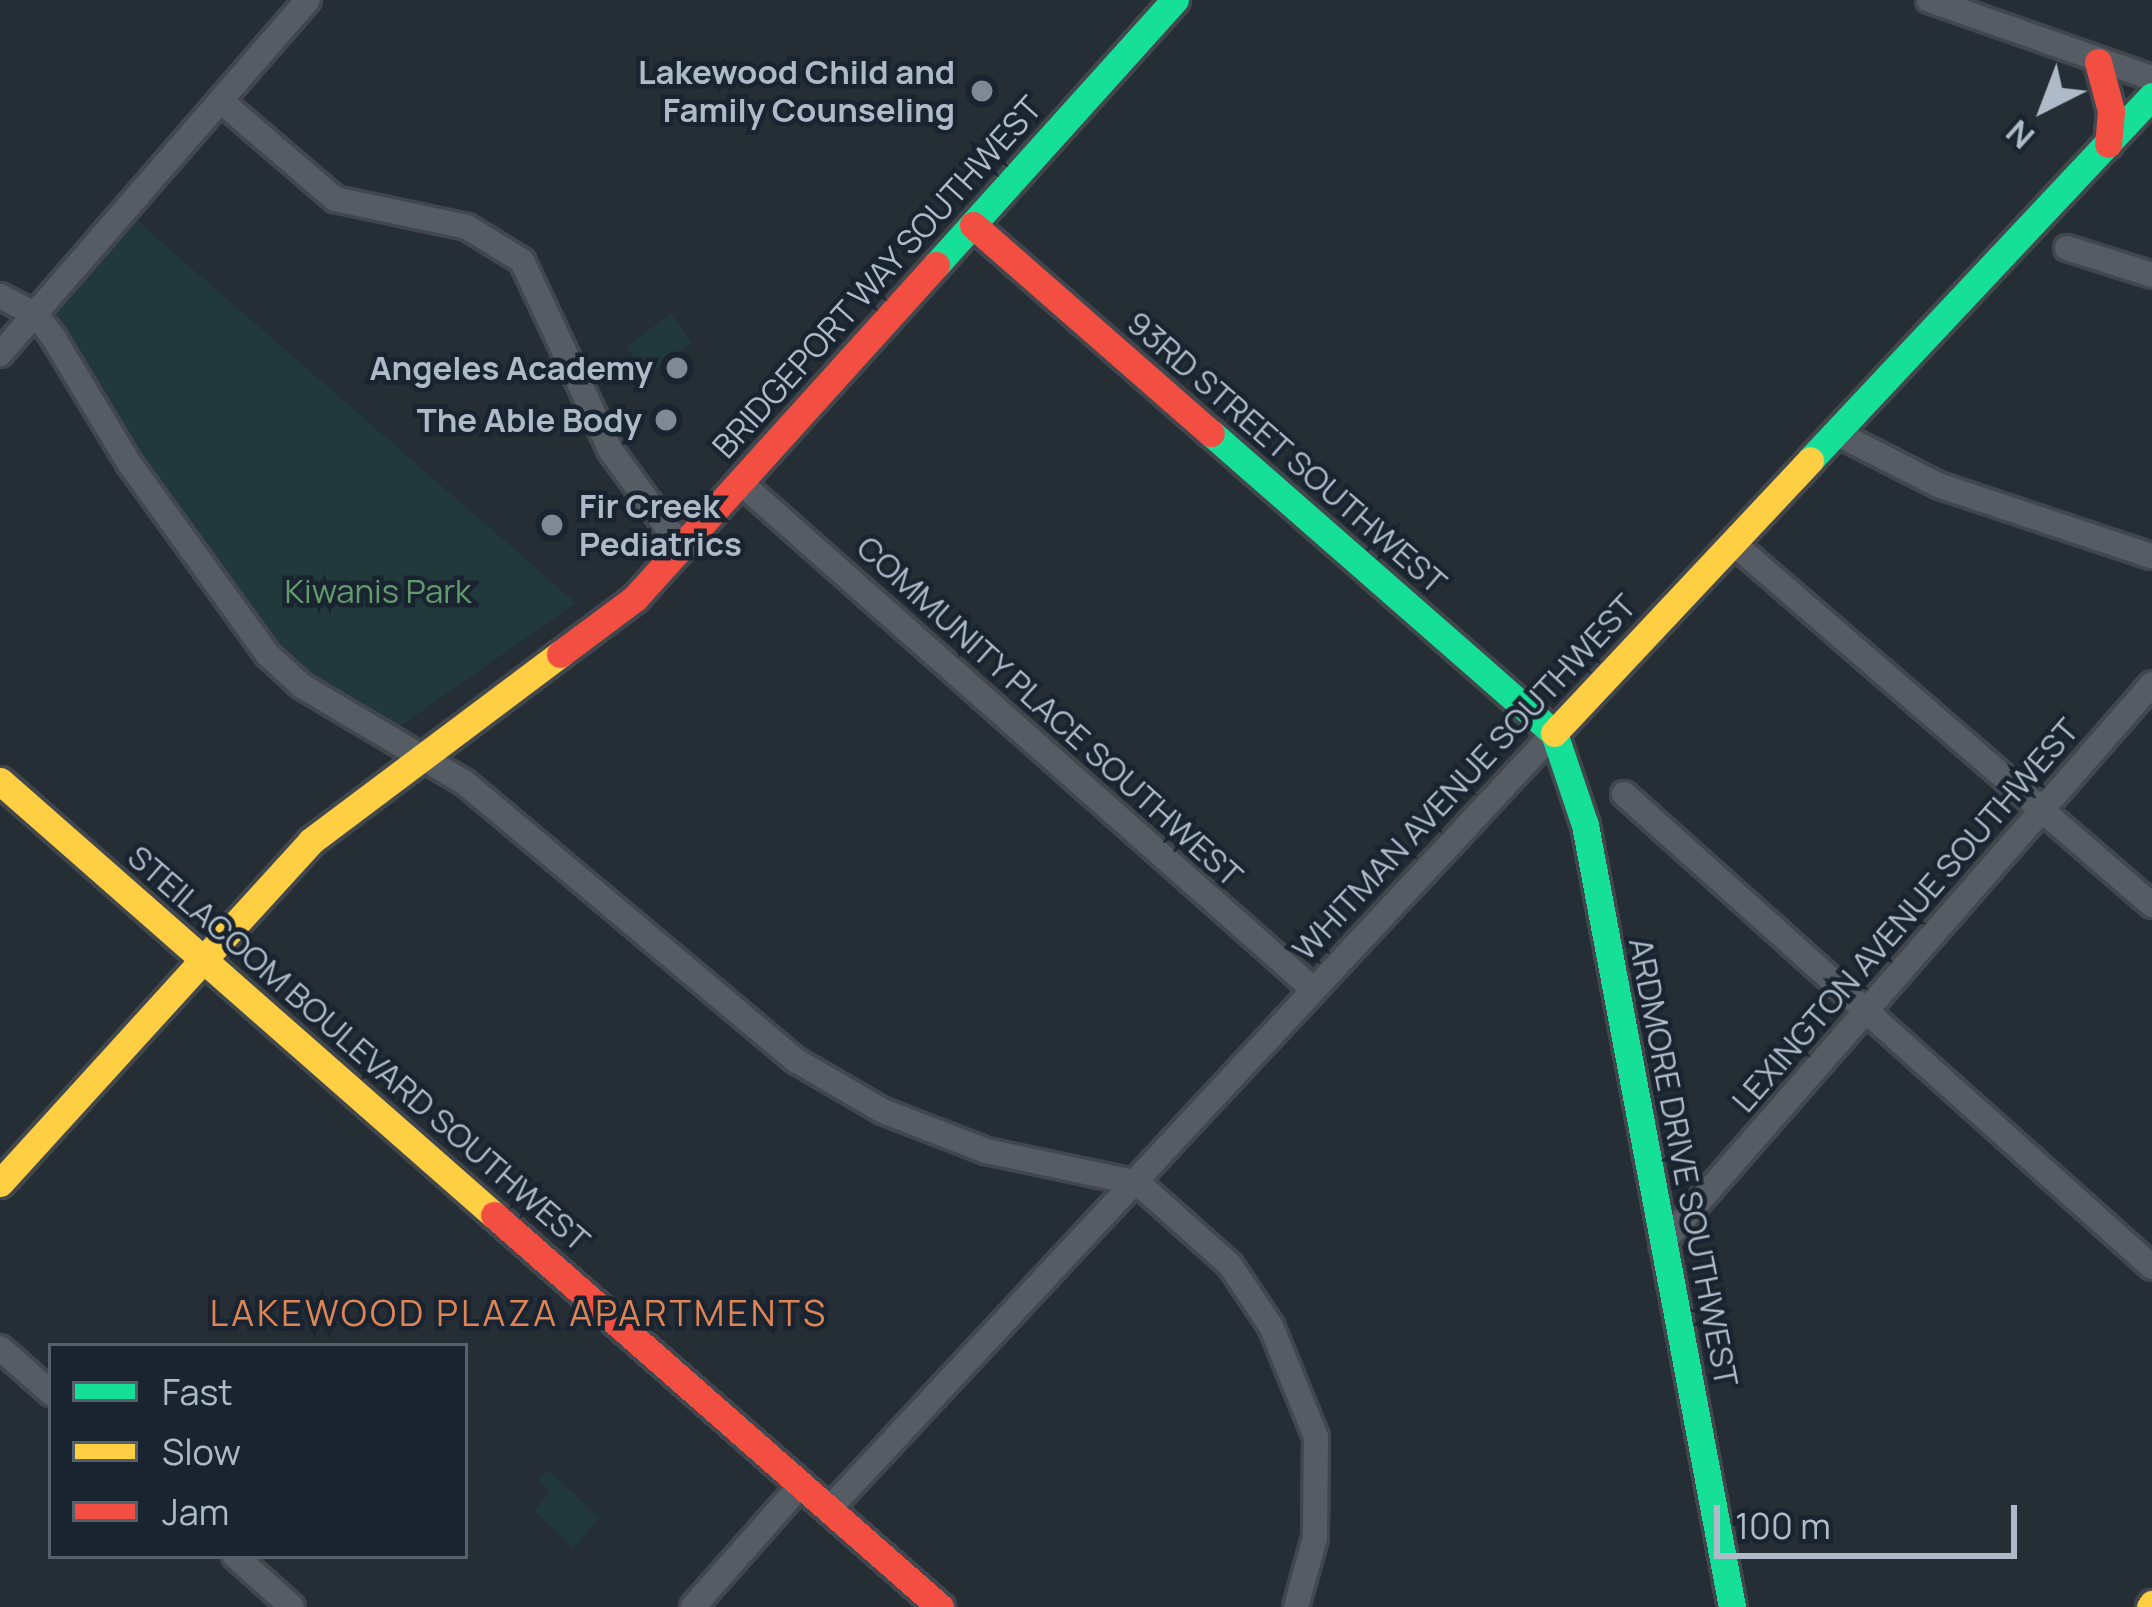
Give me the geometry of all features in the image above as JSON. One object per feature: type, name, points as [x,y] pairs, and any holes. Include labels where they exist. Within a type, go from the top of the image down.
[{"type":"main road","name":"BRIDGEPORT WAY SOUTHWEST","points":[[0,1183],[310,841],[417,756],[583,641],[682,548],[1168,4]]},
{"type":"main road","points":[[2098,62],[2111,110],[2108,144]]},
{"type":"main road","name":"WHITMAN AVENUE SOUTHWEST","points":[[1554,733],[2152,96]]},
{"type":"main road","name":"93RD STREET SOUTHWEST","points":[[973,225],[1554,733]]},
{"type":"main road","name":"ARDMORE DRIVE SOUTHWEST","points":[[1554,733],[1585,825],[1732,1607]]},
{"type":"main road","name":"STEILACOOM BOULEVARD SOUTHWEST","points":[[0,781],[940,1607]]},
{"type":"street","points":[[0,354],[223,104],[308,0]]},
{"type":"street","points":[[1929,0],[2152,78]]},
{"type":"street","points":[[223,104],[335,199],[466,226],[521,261],[611,451],[682,548]]},
{"type":"street","points":[[2067,248],[2152,275]]},
{"type":"street","points":[[0,296],[35,315],[98,419],[268,655],[302,686],[464,782],[734,1016],[854,1096],[986,1150],[1138,1183],[1230,1265],[1271,1326],[1309,1408],[1319,1500],[1296,1607]]},
{"type":"street","points":[[1838,434],[1938,485],[2152,556]]},
{"type":"street","name":"COMMUNITY PLACE SOUTHWEST","points":[[741,482],[1314,990]]},
{"type":"street","points":[[1733,543],[2152,904]]},
{"type":"street","name":"LEXINGTON AVENUE SOUTHWEST","points":[[1662,1244],[2152,684]]},
{"type":"street","name":"WHITMAN AVENUE SOUTHWEST","points":[[830,1508],[1554,733]]},
{"type":"street","points":[[1624,794],[1862,1013],[2152,1267]]},
{"type":"street","points":[[0,1348],[48,1390]]},
{"type":"street","points":[[693,1607],[801,1485]]},
{"type":"street","points":[[238,1559],[292,1607]]},
{"type":"green space","name":"Kiwanis Park","points":[[125,210],[576,603],[402,725],[360,721],[302,686],[36,315]]},
{"type":"green space","points":[[671,314],[692,343],[648,375],[627,346]]},
{"type":"green space","points":[[548,1470],[600,1518],[573,1548],[534,1510],[550,1492],[539,1481]]},
{"type":"traffic: fast","points":[[936,265],[1175,0]]},
{"type":"traffic: fast","points":[[1810,460],[2152,96]]},
{"type":"traffic: fast","points":[[1211,433],[1554,733],[1585,825],[1732,1607]]},
{"type":"traffic: slow","points":[[1554,733],[1810,460]]},
{"type":"traffic: slow","points":[[0,1183],[311,841],[560,654]]},
{"type":"traffic: slow","points":[[0,781],[494,1215]]},
{"type":"traffic: jam","points":[[2098,62],[2111,111],[2108,144]]},
{"type":"traffic: jam","points":[[973,225],[1211,433]]},
{"type":"traffic: jam","points":[[560,654],[635,598],[936,265]]},
{"type":"traffic: jam","points":[[494,1215],[940,1607]]},
{"type":"place","name":"Lakewood Child and Family Counseling","points":[[982,91]]},
{"type":"place","name":"Angeles Academy","points":[[677,368]]},
{"type":"place","name":"The Able Body","points":[[666,420]]},
{"type":"place","name":"Fir Creek Pediatrics","points":[[552,525]]},
{"type":"district","name":"LAKEWOOD PLAZA APARTMENTS","points":[[519,1313]]}]
